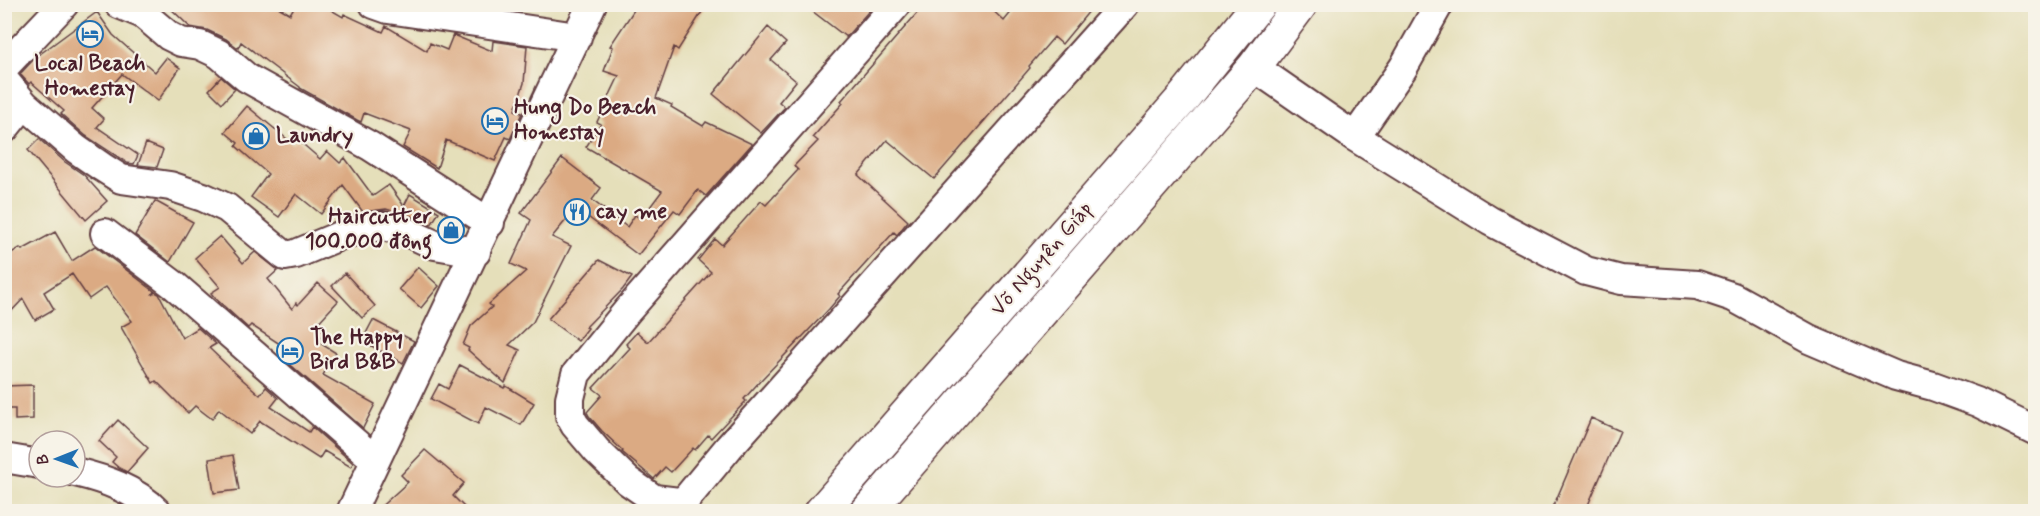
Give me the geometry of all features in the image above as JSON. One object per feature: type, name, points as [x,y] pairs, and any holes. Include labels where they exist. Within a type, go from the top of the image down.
[{"type":"main road","name":"Võ Nguyên Giáp","points":[[821,512],[1183,98],[1259,4]]},
{"type":"main road","name":"Võ Nguyên Giáp","points":[[867,512],[1254,67],[1291,8]]},
{"type":"street","points":[[4,67],[64,4]]},
{"type":"street","points":[[118,4],[143,14],[169,36],[181,42],[200,45],[219,54],[247,78],[370,146],[490,223]]},
{"type":"street","points":[[374,4],[388,9],[577,37]]},
{"type":"street","points":[[351,512],[592,4]]},
{"type":"street","points":[[897,4],[628,310],[576,374],[570,398],[570,416],[575,425],[597,451],[628,481],[654,499],[679,502],[687,499],[737,438],[1125,4]]},
{"type":"street","points":[[1355,137],[1403,68],[1439,4]]},
{"type":"street","points":[[1254,67],[1355,137],[1490,221],[1586,271],[1621,280],[1697,285],[1733,297],[1809,339],[1896,376],[1977,402],[2036,431]]},
{"type":"street","points":[[4,80],[24,104],[76,149],[121,179],[170,186],[227,208],[285,256],[365,228],[383,226],[407,232],[435,245],[476,252]]},
{"type":"street","points":[[4,129],[24,104]]},
{"type":"street","points":[[105,232],[174,285],[375,460]]},
{"type":"street","points":[[4,458],[27,462]]},
{"type":"street","points":[[87,475],[107,480],[133,493],[157,512]]},
{"type":"building","points":[[166,4],[273,4],[290,14],[296,4],[321,4],[343,17],[344,14],[383,32],[386,26],[427,51],[430,43],[447,50],[453,35],[492,51],[493,41],[527,46],[524,83],[515,110],[522,113],[510,139],[506,137],[495,161],[446,140],[437,168],[403,147],[411,131],[364,113],[361,122],[357,120],[300,88],[241,42],[238,48],[207,30],[190,27]]},
{"type":"building","points":[[638,4],[707,4],[678,50],[674,47],[656,98],[672,105],[671,107],[703,126],[706,122],[752,144],[706,196],[698,190],[680,214],[674,210],[638,255],[576,208],[552,237],[571,246],[533,322],[509,345],[520,350],[505,383],[468,350],[469,348],[463,345],[471,326],[492,307],[489,304],[526,271],[511,264],[531,220],[521,213],[562,158],[601,188],[592,200],[627,227],[635,215],[641,219],[662,191],[586,147],[601,124],[597,122],[619,76],[604,71],[613,47],[610,46]]},
{"type":"building","points":[[803,4],[875,4],[846,37]]},
{"type":"building","points":[[925,4],[986,4],[1004,21],[1018,4],[1095,4],[1062,44],[1054,37],[934,179],[887,140],[858,175],[908,221],[897,235],[894,232],[838,294],[840,296],[829,309],[761,380],[744,399],[746,401],[711,438],[708,435],[671,472],[665,467],[654,479],[622,452],[589,416],[587,412],[602,395],[593,388],[630,348],[626,344],[637,332],[648,342],[711,272],[698,260],[715,239],[722,245],[761,201],[766,205],[798,170],[794,166],[818,141],[813,137]]},
{"type":"building","points":[[97,12],[113,35],[155,72],[166,58],[180,68],[158,101],[122,74],[92,108],[104,119],[97,127],[138,155],[134,164],[127,163],[86,136],[61,114],[64,111],[31,82],[29,84],[20,74],[36,57]]},
{"type":"building","points":[[768,27],[786,43],[771,60],[796,81],[779,102],[785,107],[761,133],[713,94]]},
{"type":"building","points":[[221,77],[235,89],[222,103],[209,90]]},
{"type":"building","points":[[247,106],[293,144],[297,139],[320,159],[327,151],[340,163],[345,158],[373,196],[389,185],[404,206],[410,194],[439,212],[431,225],[386,209],[363,212],[343,185],[321,214],[296,194],[279,217],[251,197],[268,174],[236,146],[238,143],[225,132]]},
{"type":"building","points":[[39,139],[84,175],[107,201],[86,220],[28,150]]},
{"type":"building","points":[[146,143],[163,150],[157,167],[138,165]]},
{"type":"building","points":[[155,201],[193,222],[170,262],[135,235]]},
{"type":"building","points":[[55,232],[72,261],[95,246],[154,291],[152,295],[155,292],[159,294],[182,338],[198,328],[216,344],[209,348],[260,395],[266,387],[278,398],[271,407],[309,432],[312,427],[353,463],[351,467],[324,451],[319,459],[260,421],[250,434],[219,409],[212,419],[195,406],[188,413],[156,381],[153,383],[121,327],[132,321],[106,287],[89,299],[72,274],[44,292],[54,309],[35,320],[23,299],[4,319],[4,257]]},
{"type":"building","points":[[220,236],[243,263],[255,252],[278,270],[268,279],[292,309],[318,283],[338,301],[315,326],[325,332],[318,342],[336,353],[323,375],[375,404],[363,428],[284,359],[289,350],[251,325],[248,328],[211,293],[220,287],[195,258]]},
{"type":"building","points":[[599,260],[632,277],[586,327],[588,328],[578,341],[548,319]]},
{"type":"building","points":[[418,267],[439,286],[421,308],[399,289]]},
{"type":"building","points":[[345,273],[375,306],[362,318],[332,286]]},
{"type":"building","points":[[373,320],[414,341],[403,363],[362,341]]},
{"type":"building","points":[[460,365],[504,388],[506,386],[534,403],[521,425],[486,407],[478,424],[431,399],[439,384],[448,389]]},
{"type":"building","points":[[33,385],[33,419],[15,420],[15,409],[4,409],[4,386]]},
{"type":"building","points":[[1591,418],[1620,431],[1585,512],[1551,512]]},
{"type":"building","points":[[118,420],[148,448],[127,472],[112,462],[116,457],[99,441]]},
{"type":"building","points":[[425,450],[464,483],[453,496],[469,512],[375,512],[408,482],[401,475]]},
{"type":"building","points":[[233,455],[239,490],[214,493],[209,459]]},
{"type":"place","name":"Local Beach Homestay","points":[[90,34]]},
{"type":"place","name":"Hung Do Beach Homestay","points":[[495,121]]},
{"type":"place","name":"Laundry","points":[[256,136]]},
{"type":"place","name":"cay me","points":[[577,212]]},
{"type":"place","name":"Haircutter 100.000 đông","points":[[451,230]]},
{"type":"place","name":"The Happy Bird B&B","points":[[290,351]]}]
